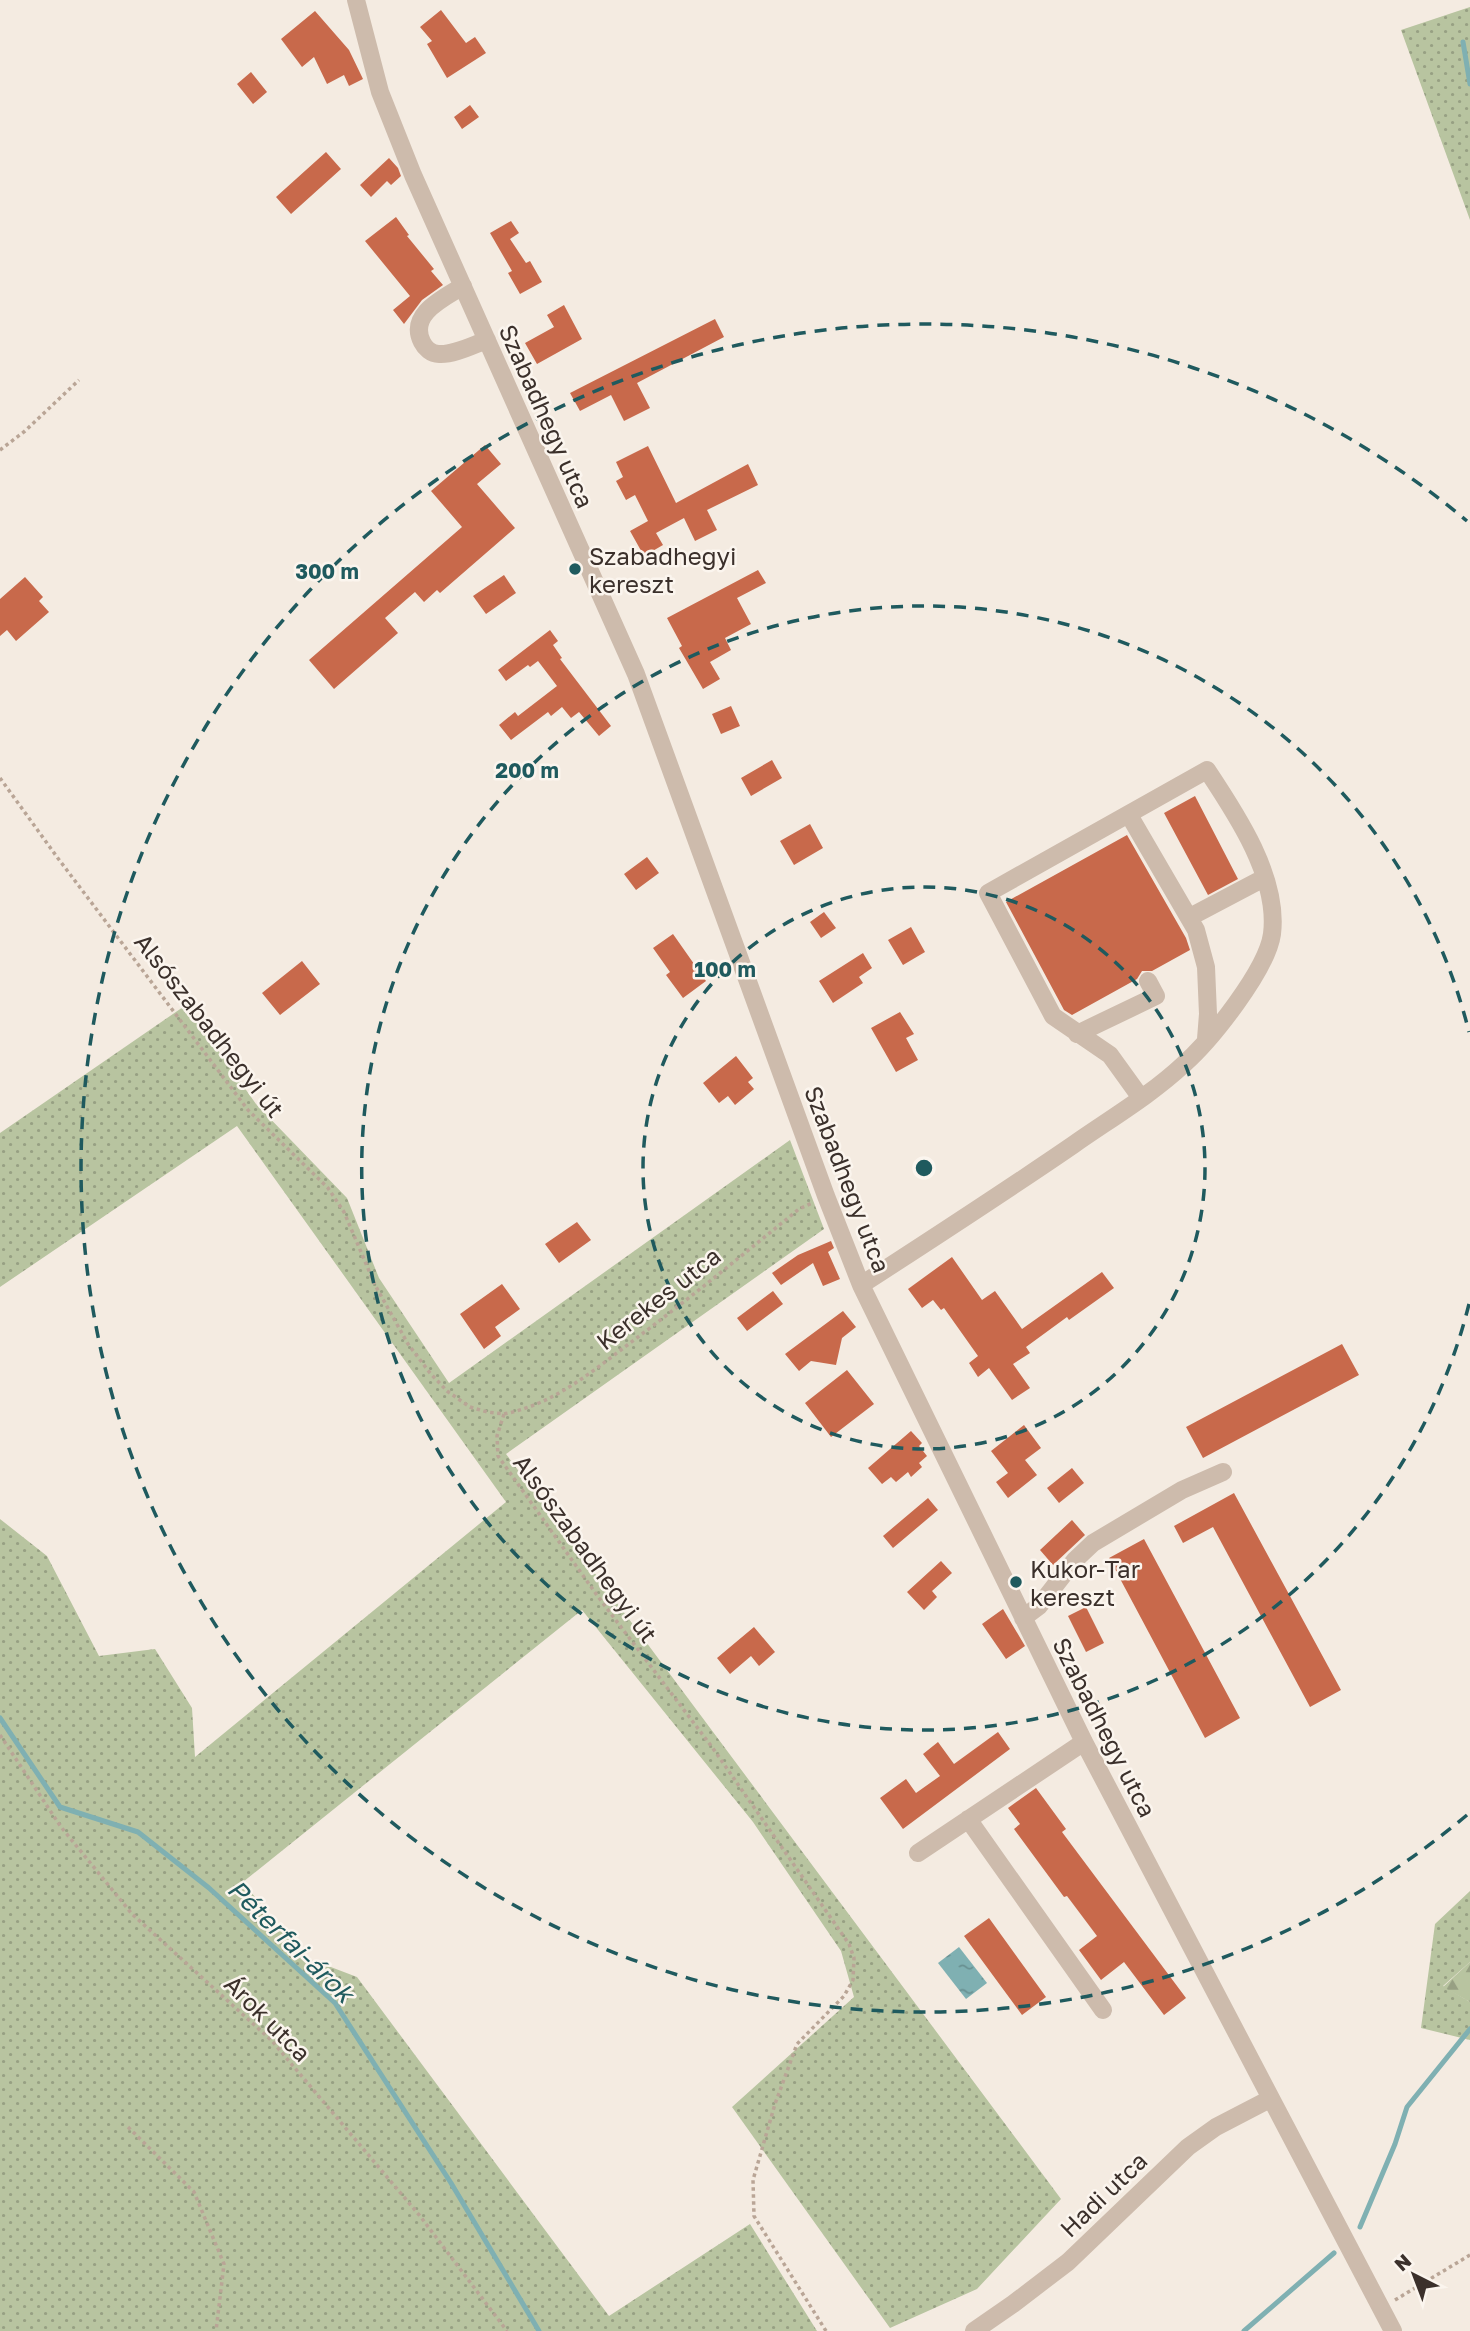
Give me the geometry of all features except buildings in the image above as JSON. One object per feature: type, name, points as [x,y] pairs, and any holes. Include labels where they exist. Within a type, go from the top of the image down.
[{"type":"street","name":"Szabadhegy utca","points":[[356,0],[380,92],[413,176],[636,674],[861,1285],[1084,1742],[1393,2331]]},
{"type":"street","points":[[463,286],[424,314],[418,327],[421,341],[428,350],[440,355],[487,340]]},
{"type":"street","points":[[861,1285],[971,1215],[1141,1098],[1187,1062],[1254,979],[1266,957],[1272,934],[1264,878],[1245,831],[1207,770],[988,893],[1053,1016],[1110,1055],[1141,1098]]},
{"type":"street","points":[[1129,815],[1190,917],[1206,967],[1206,1039]]},
{"type":"street","points":[[1190,917],[1264,878]]},
{"type":"street","points":[[1077,1034],[1156,996],[1148,981]]},
{"type":"street","points":[[1023,1618],[1040,1606],[1075,1560],[1093,1544],[1182,1490],[1223,1472]]},
{"type":"street","points":[[918,1853],[1084,1742]]},
{"type":"street","points":[[968,1819],[1103,2010]]},
{"type":"street","name":"Hadi utca","points":[[974,2331],[1068,2262],[1188,2147],[1216,2127],[1270,2099]]},
{"type":"path","points":[[0,450],[79,380]]},
{"type":"path","name":"Alsószabadhegyi út","points":[[0,778],[248,1110],[328,1188],[344,1212],[375,1285],[408,1344],[430,1373],[464,1404],[487,1412],[504,1414],[497,1436],[498,1456],[599,1598],[712,1746],[849,1944],[854,1958],[853,1980],[844,1996],[797,2044],[775,2104],[753,2180],[754,2216],[826,2331]]},
{"type":"path","name":"Kerekes utca","points":[[504,1414],[525,1409],[553,1397],[580,1380],[671,1312],[799,1209],[826,1196]]},
{"type":"path","name":"Árok utca","points":[[0,1735],[61,1827],[132,1914],[272,2041],[420,2216],[507,2331]]},
{"type":"path","points":[[128,2127],[194,2192],[224,2264],[216,2331]]},
{"type":"path","points":[[1381,2309],[1470,2255]]},
{"type":"green space","points":[[1470,7],[1470,220],[1401,30]]},
{"type":"green space","points":[[186,1005],[256,1104],[347,1198],[379,1278],[449,1383],[790,1140],[824,1229],[506,1454],[1061,2199],[977,2289],[890,2328],[732,2107],[854,1997],[841,1951],[753,1822],[582,1610],[243,1882],[302,1956],[357,1977],[609,2316],[750,2224],[817,2331],[0,2331],[0,1519],[47,1556],[99,1656],[155,1649],[192,1708],[195,1757],[506,1502],[237,1126],[0,1287],[0,1133]]},
{"type":"green space","points":[[1470,1891],[1470,1962],[1443,1986],[1470,2002],[1470,2040],[1421,2028],[1435,1924]]},
{"type":"green space","points":[[1470,1962],[1470,2002],[1443,1987]]},
{"type":"water","points":[[959,1947],[987,1983],[966,1999],[938,1963]]},
{"type":"waterway","points":[[1463,42],[1470,84]]},
{"type":"waterway","name":"Péterfai-árok","points":[[0,1718],[60,1807],[138,1832],[209,1888],[335,2003],[451,2183],[539,2331]]},
{"type":"waterway","points":[[1360,2227],[1395,2144],[1407,2107],[1470,2029]]},
{"type":"waterway","points":[[1244,2331],[1334,2253]]},
{"type":"place","name":"Szabadhegyi kereszt","points":[[575,569]]},
{"type":"place","name":"Kukor-Tar kereszt","points":[[1016,1582]]}]
